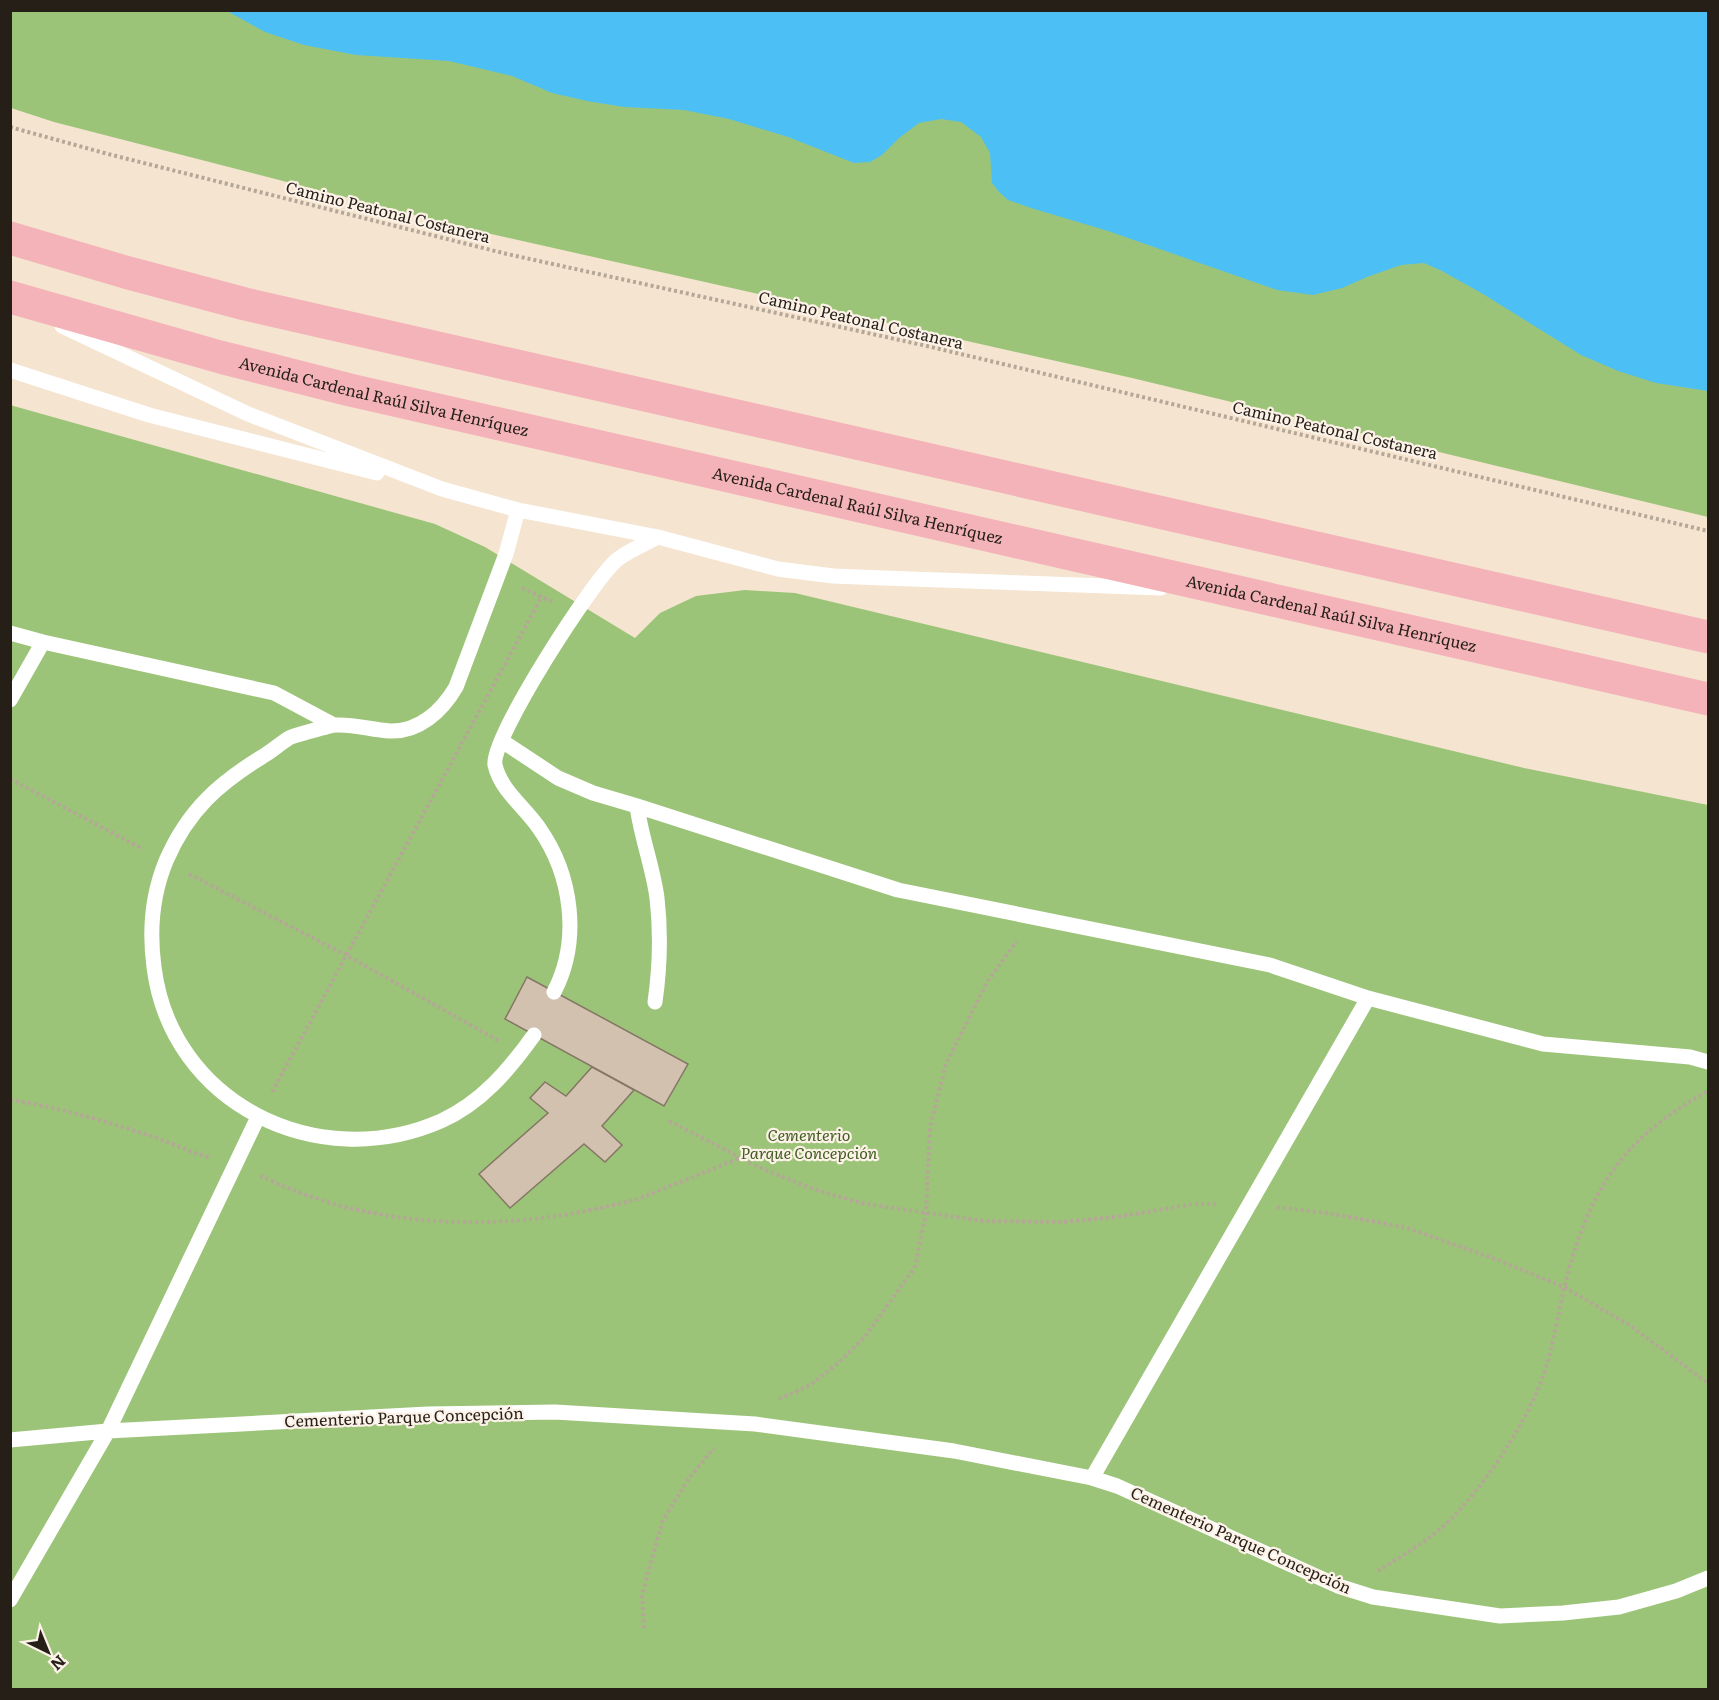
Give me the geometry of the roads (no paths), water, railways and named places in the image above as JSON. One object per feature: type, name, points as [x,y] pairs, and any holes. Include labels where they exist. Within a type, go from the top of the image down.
[{"type":"main road","points":[[10,238],[245,304],[1708,637]]},
{"type":"main road","name":"Avenida Cardenal Raúl Silva Henríquez","points":[[10,300],[350,390],[1708,699]]},
{"type":"lane","points":[[10,300],[248,414],[442,489]]},
{"type":"lane","points":[[10,370],[149,415],[518,510],[658,537],[778,569],[833,576],[1239,591]]},
{"type":"lane","points":[[10,633],[274,693],[334,725],[391,731],[405,730],[433,715],[447,701],[456,687],[498,577],[518,510]]},
{"type":"lane","points":[[554,992],[563,975],[569,939],[570,915],[561,868],[548,842],[527,812],[513,799],[501,779],[495,762],[502,741],[534,678],[587,595],[617,560],[658,537]]},
{"type":"lane","points":[[10,700],[43,642]]},
{"type":"lane","points":[[334,725],[291,736],[239,770],[215,789],[193,814],[166,862],[156,893],[151,945],[156,981],[163,1006],[182,1044],[202,1072],[234,1101],[258,1117],[288,1129],[331,1139],[362,1140],[406,1133],[443,1120],[468,1105],[492,1087],[534,1035]]},
{"type":"lane","points":[[502,741],[558,778],[593,793],[898,890],[1270,965],[1368,998],[1543,1044],[1690,1057],[1708,1062]]},
{"type":"lane","points":[[637,806],[641,834],[656,896],[659,972],[656,1002]]},
{"type":"lane","points":[[1092,1478],[1368,998]]},
{"type":"lane","points":[[10,1600],[108,1431],[258,1117]]},
{"type":"lane","name":"Cementerio Parque Concepción","points":[[10,1440],[108,1431],[428,1414],[555,1412],[737,1423],[954,1451],[1092,1478],[1117,1486],[1338,1586],[1373,1597],[1500,1616],[1563,1613],[1619,1607],[1676,1591],[1708,1578]]},
{"type":"water","points":[[227,11],[1708,11],[1708,391],[1656,383],[1618,371],[1581,355],[1483,294],[1424,263],[1401,265],[1342,288],[1313,295],[1277,290],[1108,231],[1008,200],[992,183],[990,153],[981,137],[961,122],[941,119],[919,123],[882,155],[870,162],[854,163],[788,137],[729,119],[684,110],[624,107],[587,101],[552,93],[512,76],[449,61],[356,55],[304,45],[265,32]]}]
